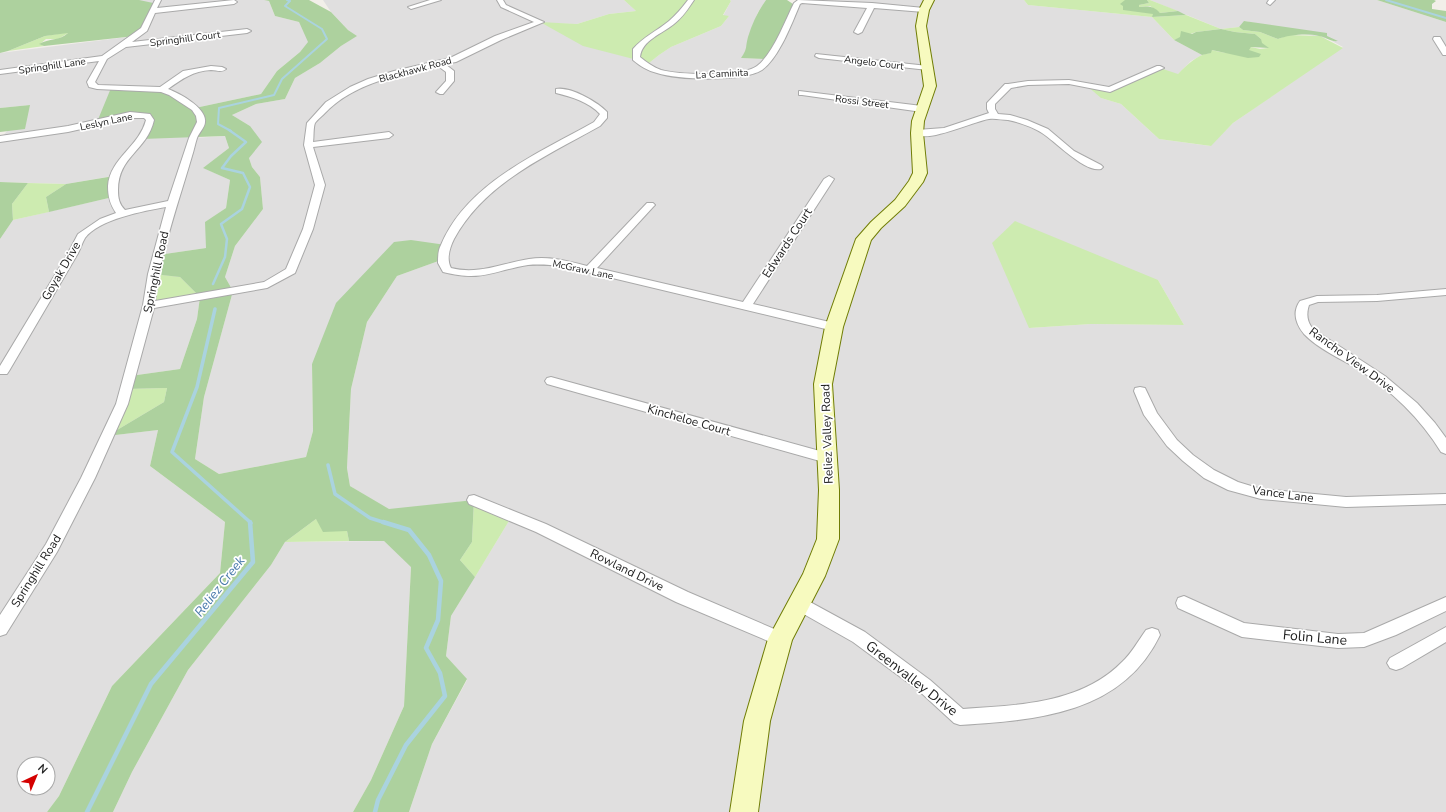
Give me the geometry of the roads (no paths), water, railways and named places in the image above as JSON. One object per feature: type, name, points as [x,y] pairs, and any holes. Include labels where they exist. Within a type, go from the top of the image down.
[{"type":"main road","name":"Reliez Valley Road","points":[[744,812],[757,721],[780,639],[814,576],[828,539],[829,490],[824,384],[834,327],[864,239],[876,225],[900,203],[916,182],[920,173],[917,133],[918,121],[930,86],[921,26],[927,5]]},
{"type":"street","name":"Springhill Road","points":[[0,629],[52,548],[91,471],[122,404],[149,305],[153,274],[172,203],[201,122],[200,116],[195,108],[172,93],[162,90],[97,87],[92,85],[91,82],[104,58],[124,45],[144,29],[158,0]]},
{"type":"street","points":[[410,7],[438,0]]},
{"type":"street","name":"Blackhawk Road","points":[[149,305],[267,284],[291,271],[308,229],[320,185],[308,145],[311,122],[329,104],[354,89],[390,75],[458,58],[498,38],[540,22],[503,6],[500,0]]},
{"type":"street","name":"La Caminita","points":[[691,0],[683,12],[671,23],[643,42],[637,49],[636,58],[645,66],[659,72],[706,76],[754,71],[764,64],[774,49],[797,3],[806,0],[872,5],[927,5]]},
{"type":"street","points":[[153,11],[234,2]]},
{"type":"street","points":[[858,32],[872,5]]},
{"type":"street","name":"Springhill Court","points":[[124,45],[247,31]]},
{"type":"street","points":[[1437,39],[1446,53]]},
{"type":"street","name":"Angelo Court","points":[[819,56],[928,68]]},
{"type":"street","name":"Springhill Lane","points":[[0,72],[104,58]]},
{"type":"street","points":[[439,63],[450,71],[450,81],[440,92]]},
{"type":"street","points":[[162,90],[186,73],[211,68],[222,69]]},
{"type":"street","points":[[995,116],[991,109],[991,103],[1008,86],[1028,83],[1069,82],[1110,90],[1160,68]]},
{"type":"street","name":"McGraw Lane","points":[[559,91],[576,96],[597,107],[604,114],[603,118],[597,124],[516,171],[485,194],[462,217],[446,245],[443,263],[447,270],[467,274],[487,273],[525,262],[540,261],[562,263],[834,327]]},
{"type":"street","name":"Rossi Street","points":[[802,93],[922,109]]},
{"type":"street","name":"Leslyn Lane","points":[[0,139],[68,129],[130,115],[147,116],[150,120],[148,133],[124,157],[115,171],[112,185],[113,197],[115,207],[122,213]]},
{"type":"street","points":[[917,133],[937,132],[982,118],[995,116],[1033,125],[1045,131],[1071,153],[1098,168]]},
{"type":"street","points":[[308,145],[389,135]]},
{"type":"street","name":"Edwards Court","points":[[746,306],[829,179]]},
{"type":"street","name":"Goyak Drive","points":[[3,371],[74,253],[82,235],[99,223],[122,213],[172,203]]},
{"type":"street","points":[[590,269],[650,205]]},
{"type":"street","name":"Rancho View Drive","points":[[1446,292],[1377,298],[1317,299],[1304,303],[1301,309],[1301,318],[1302,324],[1310,332],[1369,371],[1404,398],[1424,417],[1446,449]]},
{"type":"street","name":"Kincheloe Court","points":[[551,381],[827,458]]},
{"type":"street","name":"Vance Lane","points":[[1140,391],[1151,415],[1172,443],[1188,458],[1209,474],[1233,486],[1261,494],[1346,502],[1446,499]]},
{"type":"street","name":"Rowland Drive","points":[[474,500],[541,528],[682,597],[780,639]]},
{"type":"street","name":"Greenvalley Drive","points":[[799,603],[859,637],[924,685],[960,717],[1034,712],[1064,704],[1102,688],[1127,669],[1152,635]]},
{"type":"street","name":"Folin Lane","points":[[1184,603],[1242,630],[1338,641],[1364,640],[1390,630],[1446,604]]},
{"type":"street","points":[[1396,663],[1446,634]]},
{"type":"waterway","name":"Reliez Creek","points":[[231,131],[218,124],[219,108],[274,95],[282,79],[327,39],[322,29],[285,6],[290,1],[287,0]]},
{"type":"waterway","points":[[1386,0],[1446,18]]},
{"type":"waterway","name":"Reliez Creek","points":[[213,284],[225,257],[227,239],[221,224],[242,209],[250,187],[243,173],[222,168],[231,156],[246,142],[229,130]]},
{"type":"waterway","name":"Reliez Creek","points":[[215,309],[197,387],[172,452],[250,522]]},
{"type":"waterway","points":[[328,465],[335,494],[370,518],[386,523]]},
{"type":"waterway","name":"Reliez Creek","points":[[87,812],[151,684],[253,562],[250,522]]},
{"type":"waterway","points":[[375,812],[378,800],[406,745],[445,696],[440,673],[426,648],[438,620],[441,581],[429,555],[409,530],[383,522]]}]
